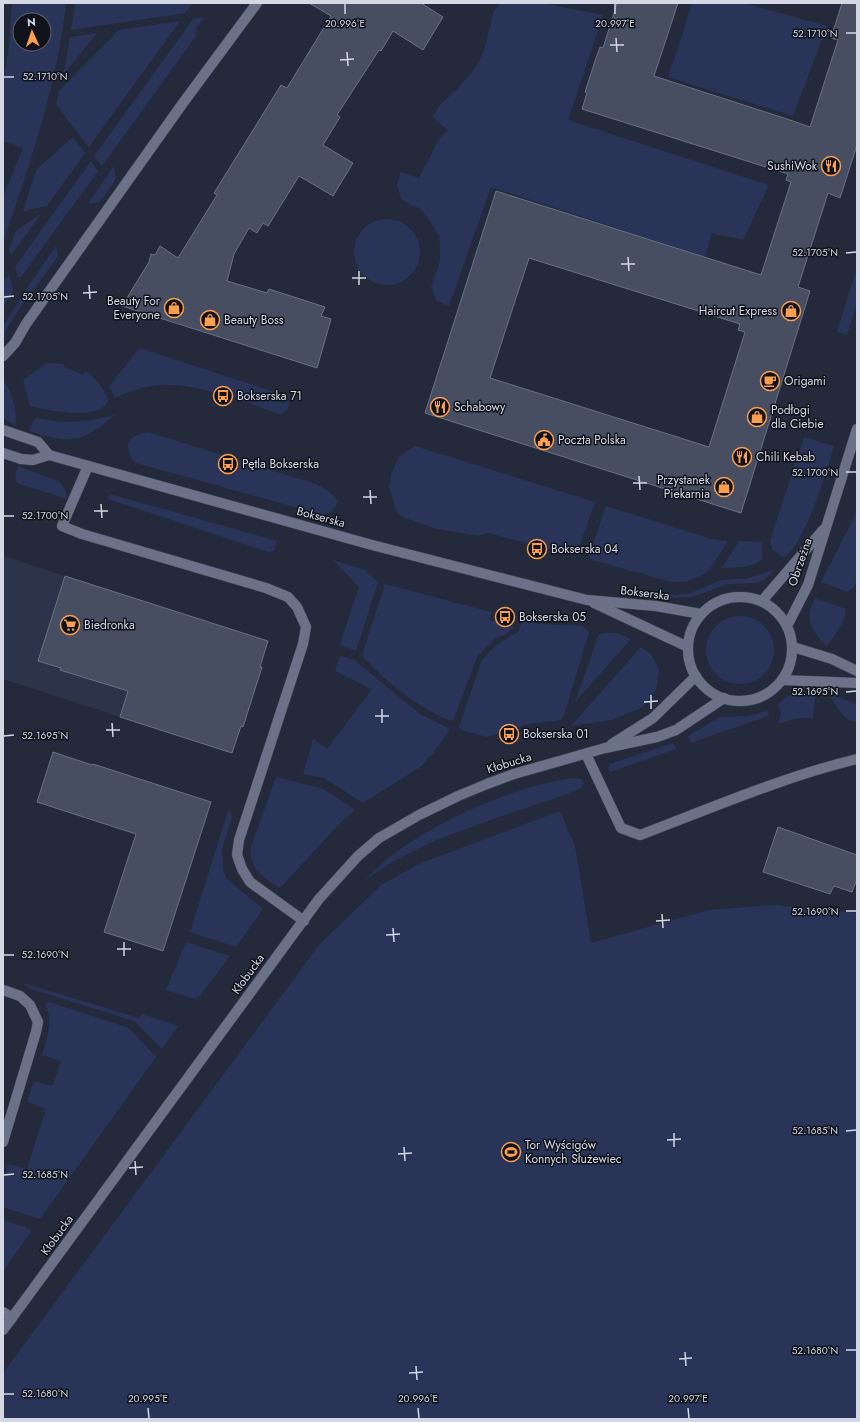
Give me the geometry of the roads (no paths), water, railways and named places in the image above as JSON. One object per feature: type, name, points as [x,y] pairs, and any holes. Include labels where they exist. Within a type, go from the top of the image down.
[{"type":"street","points":[[3,356],[15,343],[44,298],[183,103],[257,3]]},
{"type":"street","name":"Obrzeżna","points":[[787,626],[808,585],[857,429]]},
{"type":"street","points":[[3,430],[38,442],[49,456]]},
{"type":"street","name":"Bokserska","points":[[3,453],[21,459],[33,460],[49,456],[372,545],[587,600],[656,606],[701,614]]},
{"type":"street","points":[[88,466],[62,526],[82,534],[266,588],[288,598],[297,607],[306,627],[303,644],[238,840],[237,855],[242,869],[250,882],[304,921]]},
{"type":"street","name":"Obrzeżna","points":[[762,601],[826,527]]},
{"type":"street","points":[[746,597],[762,601],[774,607],[787,626],[791,636],[793,646],[789,667],[782,680],[770,692],[750,700],[739,701],[724,698],[711,692],[696,676],[689,657],[688,647],[693,627],[701,614],[714,604],[724,599],[746,597]]},
{"type":"street","name":"Bokserska","points":[[587,600],[688,647]]},
{"type":"street","points":[[793,646],[832,659],[857,671]]},
{"type":"street","name":"Kłobucka","points":[[606,748],[653,718],[696,676]]},
{"type":"street","points":[[782,680],[857,683]]},
{"type":"street","name":"Kłobucka","points":[[3,1330],[319,899],[358,856],[386,834],[458,796],[514,774],[606,748],[657,738],[676,730],[724,698]]},
{"type":"street","points":[[586,754],[621,828],[640,835],[777,783],[825,767],[857,759]]},
{"type":"street","points":[[3,990],[20,996],[30,1005],[38,1022],[3,1142]]},
{"type":"street","points":[[3,1312],[12,1318]]},
{"type":"place","name":"SushiWok","points":[[831,166]]},
{"type":"place","name":"Beauty For Everyone","points":[[174,308]]},
{"type":"place","name":"Haircut Express","points":[[791,311]]},
{"type":"place","name":"Beauty Boss","points":[[210,320]]},
{"type":"place","name":"Origami","points":[[770,381]]},
{"type":"place","name":"Bokserska 71","points":[[223,396]]},
{"type":"place","name":"Schabowy","points":[[440,407]]},
{"type":"place","name":"Podłogi dla Ciebie","points":[[757,417]]},
{"type":"place","name":"Poczta Polska","points":[[544,440]]},
{"type":"place","name":"Chili Kebab","points":[[742,457]]},
{"type":"place","name":"Pętla Bokserska","points":[[228,464]]},
{"type":"place","name":"Przystanek Piekarnia","points":[[724,487]]},
{"type":"place","name":"Bokserska 04","points":[[537,549]]},
{"type":"place","name":"Bokserska 05","points":[[505,617]]},
{"type":"place","name":"Biedronka","points":[[70,625]]},
{"type":"place","name":"Bokserska 01","points":[[509,734]]},
{"type":"place","name":"Tor Wyścigów Konnych Służewiec","points":[[511,1152]]}]
